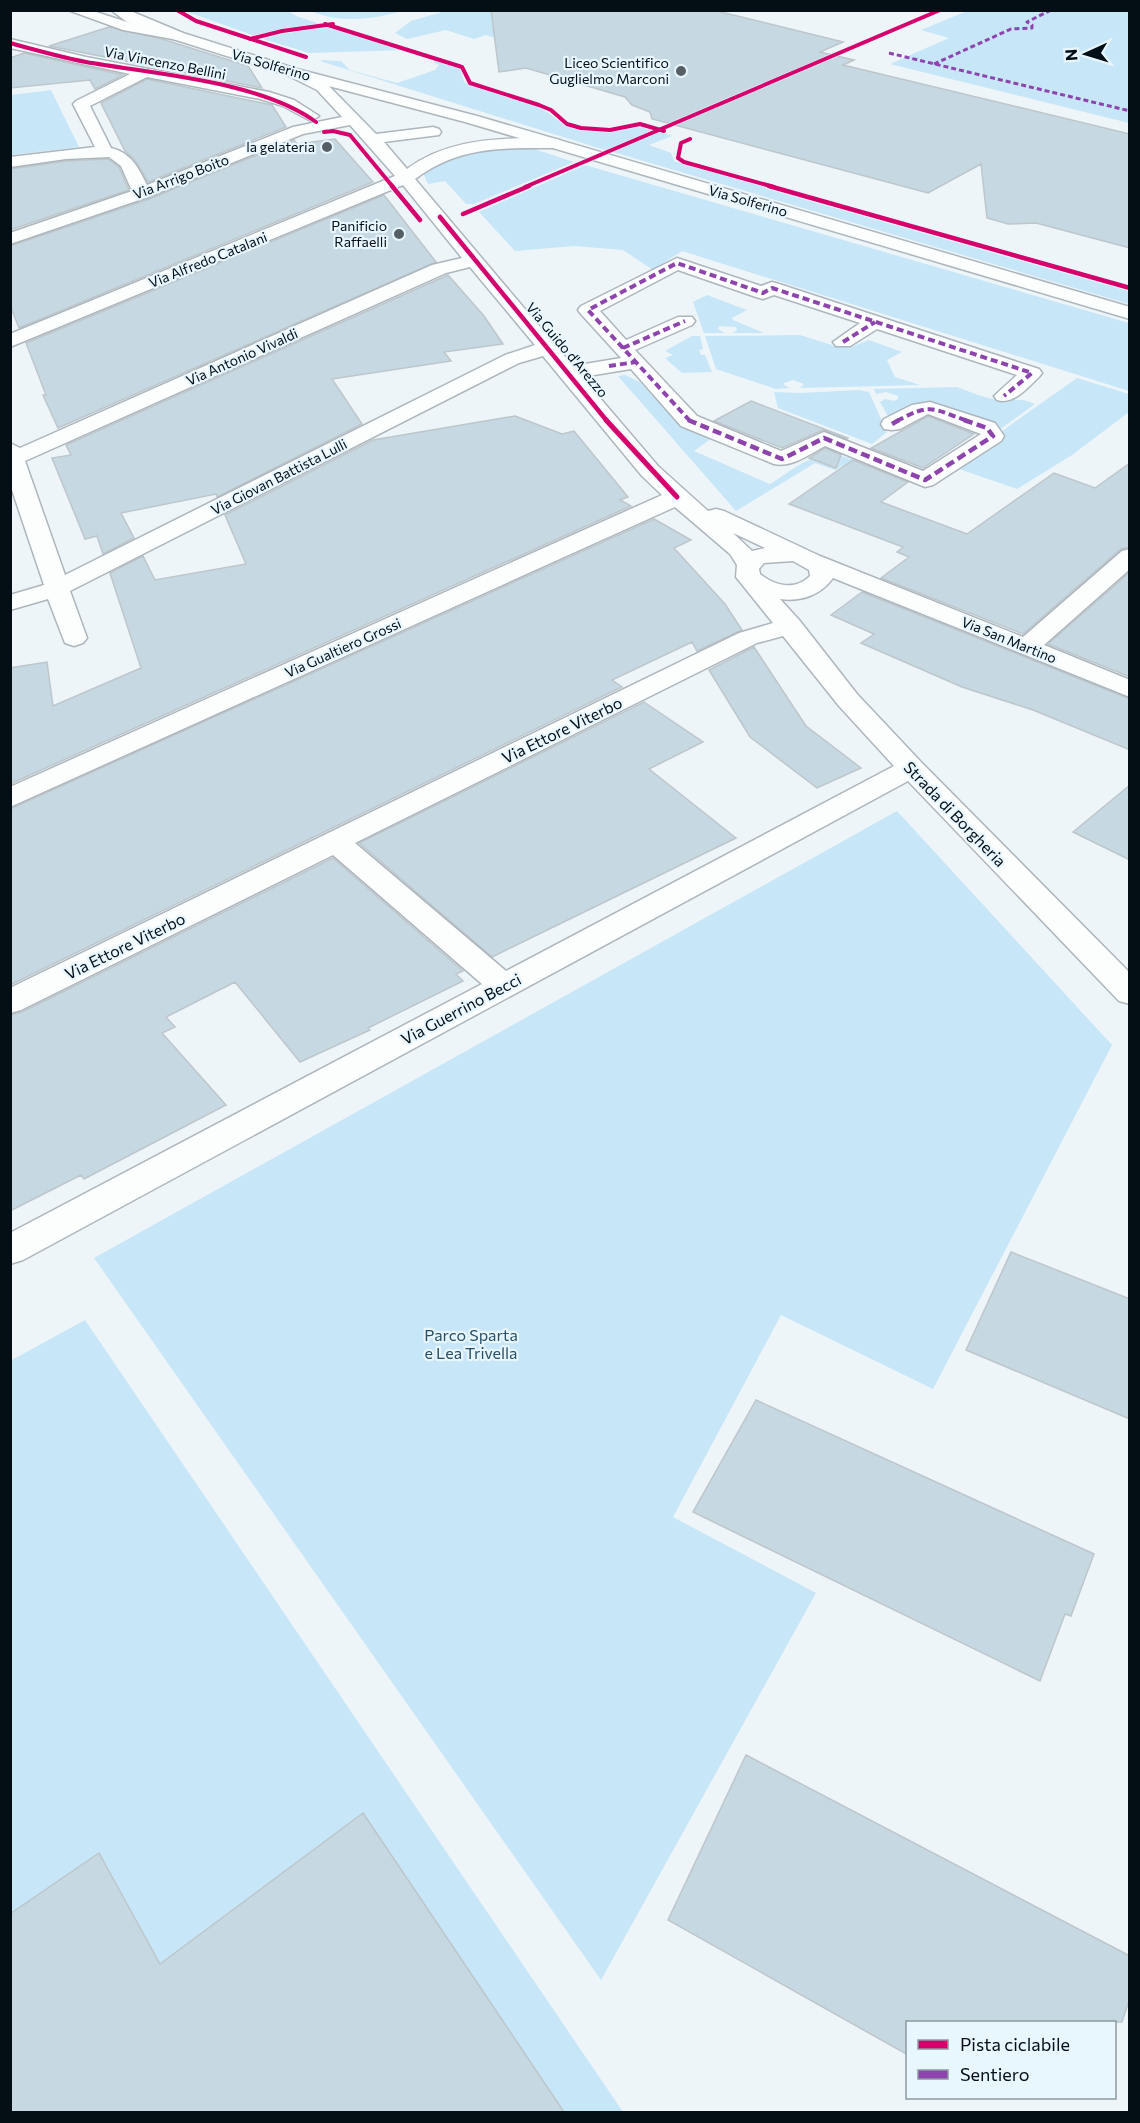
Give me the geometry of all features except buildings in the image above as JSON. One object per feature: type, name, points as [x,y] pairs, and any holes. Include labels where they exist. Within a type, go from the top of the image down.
[{"type":"street","name":"Via Solferino","points":[[75,10],[128,27],[178,36]]},
{"type":"street","name":"Via Solferino","points":[[117,10],[132,19],[178,36],[292,72],[366,90],[554,143],[1130,313]]},
{"type":"street","name":"Via Solferino","points":[[167,16],[294,61],[366,90]]},
{"type":"street","name":"Via Vincenzo Bellini","points":[[10,43],[65,58],[274,98],[304,110],[311,116]]},
{"type":"street","points":[[65,58],[37,66],[89,62]]},
{"type":"street","points":[[105,151],[81,104],[147,72]]},
{"type":"street","name":"Via Guido d'Arezzo","points":[[292,72],[322,87],[372,139],[650,471],[676,497]]},
{"type":"street","name":"Via Arrigo Boito","points":[[10,239],[142,193],[299,130],[353,120]]},
{"type":"street","points":[[458,148],[472,132],[471,120]]},
{"type":"street","points":[[372,139],[433,132]]},
{"type":"street","points":[[406,178],[435,158],[458,148],[554,143]]},
{"type":"street","points":[[10,162],[105,151],[116,153],[123,159],[142,193]]},
{"type":"street","name":"Via Alfredo Catalani","points":[[10,341],[406,178]]},
{"type":"street","name":"Via Antonio Vivaldi","points":[[12,456],[439,269],[475,260]]},
{"type":"street","points":[[892,424],[919,409],[930,408],[987,428],[993,436],[925,480],[824,438],[782,459],[689,421],[588,310],[677,263],[763,293],[772,288],[1032,373],[1004,396]]},
{"type":"street","points":[[567,373],[609,366],[685,321]]},
{"type":"street","points":[[843,342],[875,322]]},
{"type":"street","name":"Via Giovan Battista Lulli","points":[[10,603],[58,588],[512,359],[547,348]]},
{"type":"street","points":[[12,456],[74,638]]},
{"type":"street","points":[[676,497],[804,557],[820,568],[822,577],[800,599],[791,626]]},
{"type":"street","name":"Strada di Borgheria","points":[[676,497],[739,550],[775,610],[791,626],[848,700],[1130,993]]},
{"type":"street","name":"Via Gualtiero Grossi","points":[[10,798],[676,497]]},
{"type":"street","points":[[804,557],[767,554],[756,558],[752,574],[766,589],[781,592],[813,586]]},
{"type":"street","points":[[1027,647],[1130,556]]},
{"type":"street","name":"Via San Martino","points":[[804,557],[1130,689]]},
{"type":"street","name":"Via San Martino","points":[[813,586],[843,584],[888,591]]},
{"type":"street","name":"Via Ettore Viterbo","points":[[10,1002],[748,638],[791,626]]},
{"type":"street","name":"Via Guerrino Becci","points":[[10,1250],[911,768]]},
{"type":"street","points":[[336,842],[504,986]]},
{"type":"green space","points":[[449,10],[491,11],[544,53],[486,35],[474,39],[446,30],[407,39],[395,33],[411,21]]},
{"type":"green space","points":[[185,11],[288,11],[320,24],[255,36]]},
{"type":"green space","points":[[311,11],[401,11],[379,16],[344,19]]},
{"type":"green space","points":[[967,11],[1129,11],[1129,123],[890,64],[949,38],[921,30]]},
{"type":"green space","points":[[327,26],[405,50],[309,53],[260,38]]},
{"type":"green space","points":[[438,60],[460,68],[464,82],[472,86],[538,106],[562,123],[574,128],[606,132],[641,126],[654,131],[608,151],[320,61],[341,61],[350,70],[397,83],[435,70],[439,65],[433,62]]},
{"type":"green space","points":[[51,90],[79,147],[11,155],[11,95]]},
{"type":"green space","points":[[659,132],[672,136],[649,145],[671,153],[674,161],[1129,291],[1129,304],[613,152]]},
{"type":"green space","points":[[531,148],[574,162],[474,204],[466,204],[445,181],[428,184],[423,173],[460,149]]},
{"type":"green space","points":[[585,165],[1129,323],[1129,391],[682,251],[653,270],[623,250],[574,246],[515,251],[479,212]]},
{"type":"green space","points":[[707,295],[747,310],[732,318],[733,320],[764,333],[733,333],[737,330],[736,327],[719,326],[718,329],[725,333],[704,333],[693,302]]},
{"type":"green space","points":[[800,335],[835,346],[851,347],[869,340],[902,352],[887,360],[895,377],[920,385],[800,388],[804,384],[793,380],[784,383],[790,388],[776,389],[716,369],[705,336]]},
{"type":"green space","points":[[692,336],[700,336],[703,349],[699,350],[701,355],[705,355],[712,372],[682,373],[665,358],[673,355],[665,351]]},
{"type":"green space","points":[[625,375],[640,382],[677,422],[712,438],[694,451],[770,484],[819,456],[841,456],[854,460],[835,470],[815,463],[736,511],[618,376]]},
{"type":"green space","points":[[1077,378],[1129,394],[1129,412],[1072,455],[1017,489],[959,469],[1000,440],[1002,431]]},
{"type":"green space","points":[[957,387],[993,399],[1020,400],[1035,404],[999,430],[943,408],[890,420],[880,402],[885,399],[894,401],[898,399],[898,396],[886,392],[876,394],[874,389]]},
{"type":"green space","points":[[859,390],[869,392],[887,432],[872,444],[778,408],[774,392],[800,393]]},
{"type":"green space","name":"Parco Sparta e Lea Trivella","points":[[897,811],[1112,1045],[933,1389],[781,1315],[673,1517],[816,1593],[601,1980],[94,1258]]},
{"type":"green space","points":[[85,1320],[623,2112],[11,2112],[10,1361]]},
{"type":"marked path","points":[[934,64],[1011,29],[1032,28],[1032,25],[1027,22],[1051,10]]},
{"type":"marked path","points":[[889,53],[1130,111]]},
{"type":"marked path","points":[[892,424],[919,409],[930,408],[987,428],[993,436],[925,480],[824,438],[782,459],[689,421],[588,310],[677,263],[763,293],[772,288],[1032,373],[1004,396]]},
{"type":"marked path","points":[[623,348],[685,321]]},
{"type":"marked path","points":[[843,342],[875,322]]},
{"type":"marked path","points":[[609,366],[636,362]]},
{"type":"cycle path","points":[[177,10],[196,21],[306,57]]},
{"type":"cycle path","points":[[463,214],[940,10]]},
{"type":"cycle path","points":[[325,24],[462,67],[470,83],[551,110],[567,124],[581,128],[610,130],[640,124],[664,131]]},
{"type":"cycle path","points":[[250,39],[282,31],[333,24]]},
{"type":"cycle path","points":[[10,43],[64,58],[238,89],[300,110],[316,122]]},
{"type":"cycle path","points":[[324,132],[333,131],[350,135],[420,220]]},
{"type":"cycle path","points":[[690,139],[681,143],[678,158],[684,162],[1130,288]]},
{"type":"cycle path","points":[[440,217],[585,395],[677,497]]},
{"type":"place","name":"Liceo Scientifico Guglielmo Marconi","points":[[681,71]]},
{"type":"place","name":"la gelateria","points":[[327,147]]},
{"type":"place","name":"Panificio Raffaelli","points":[[399,234]]}]
